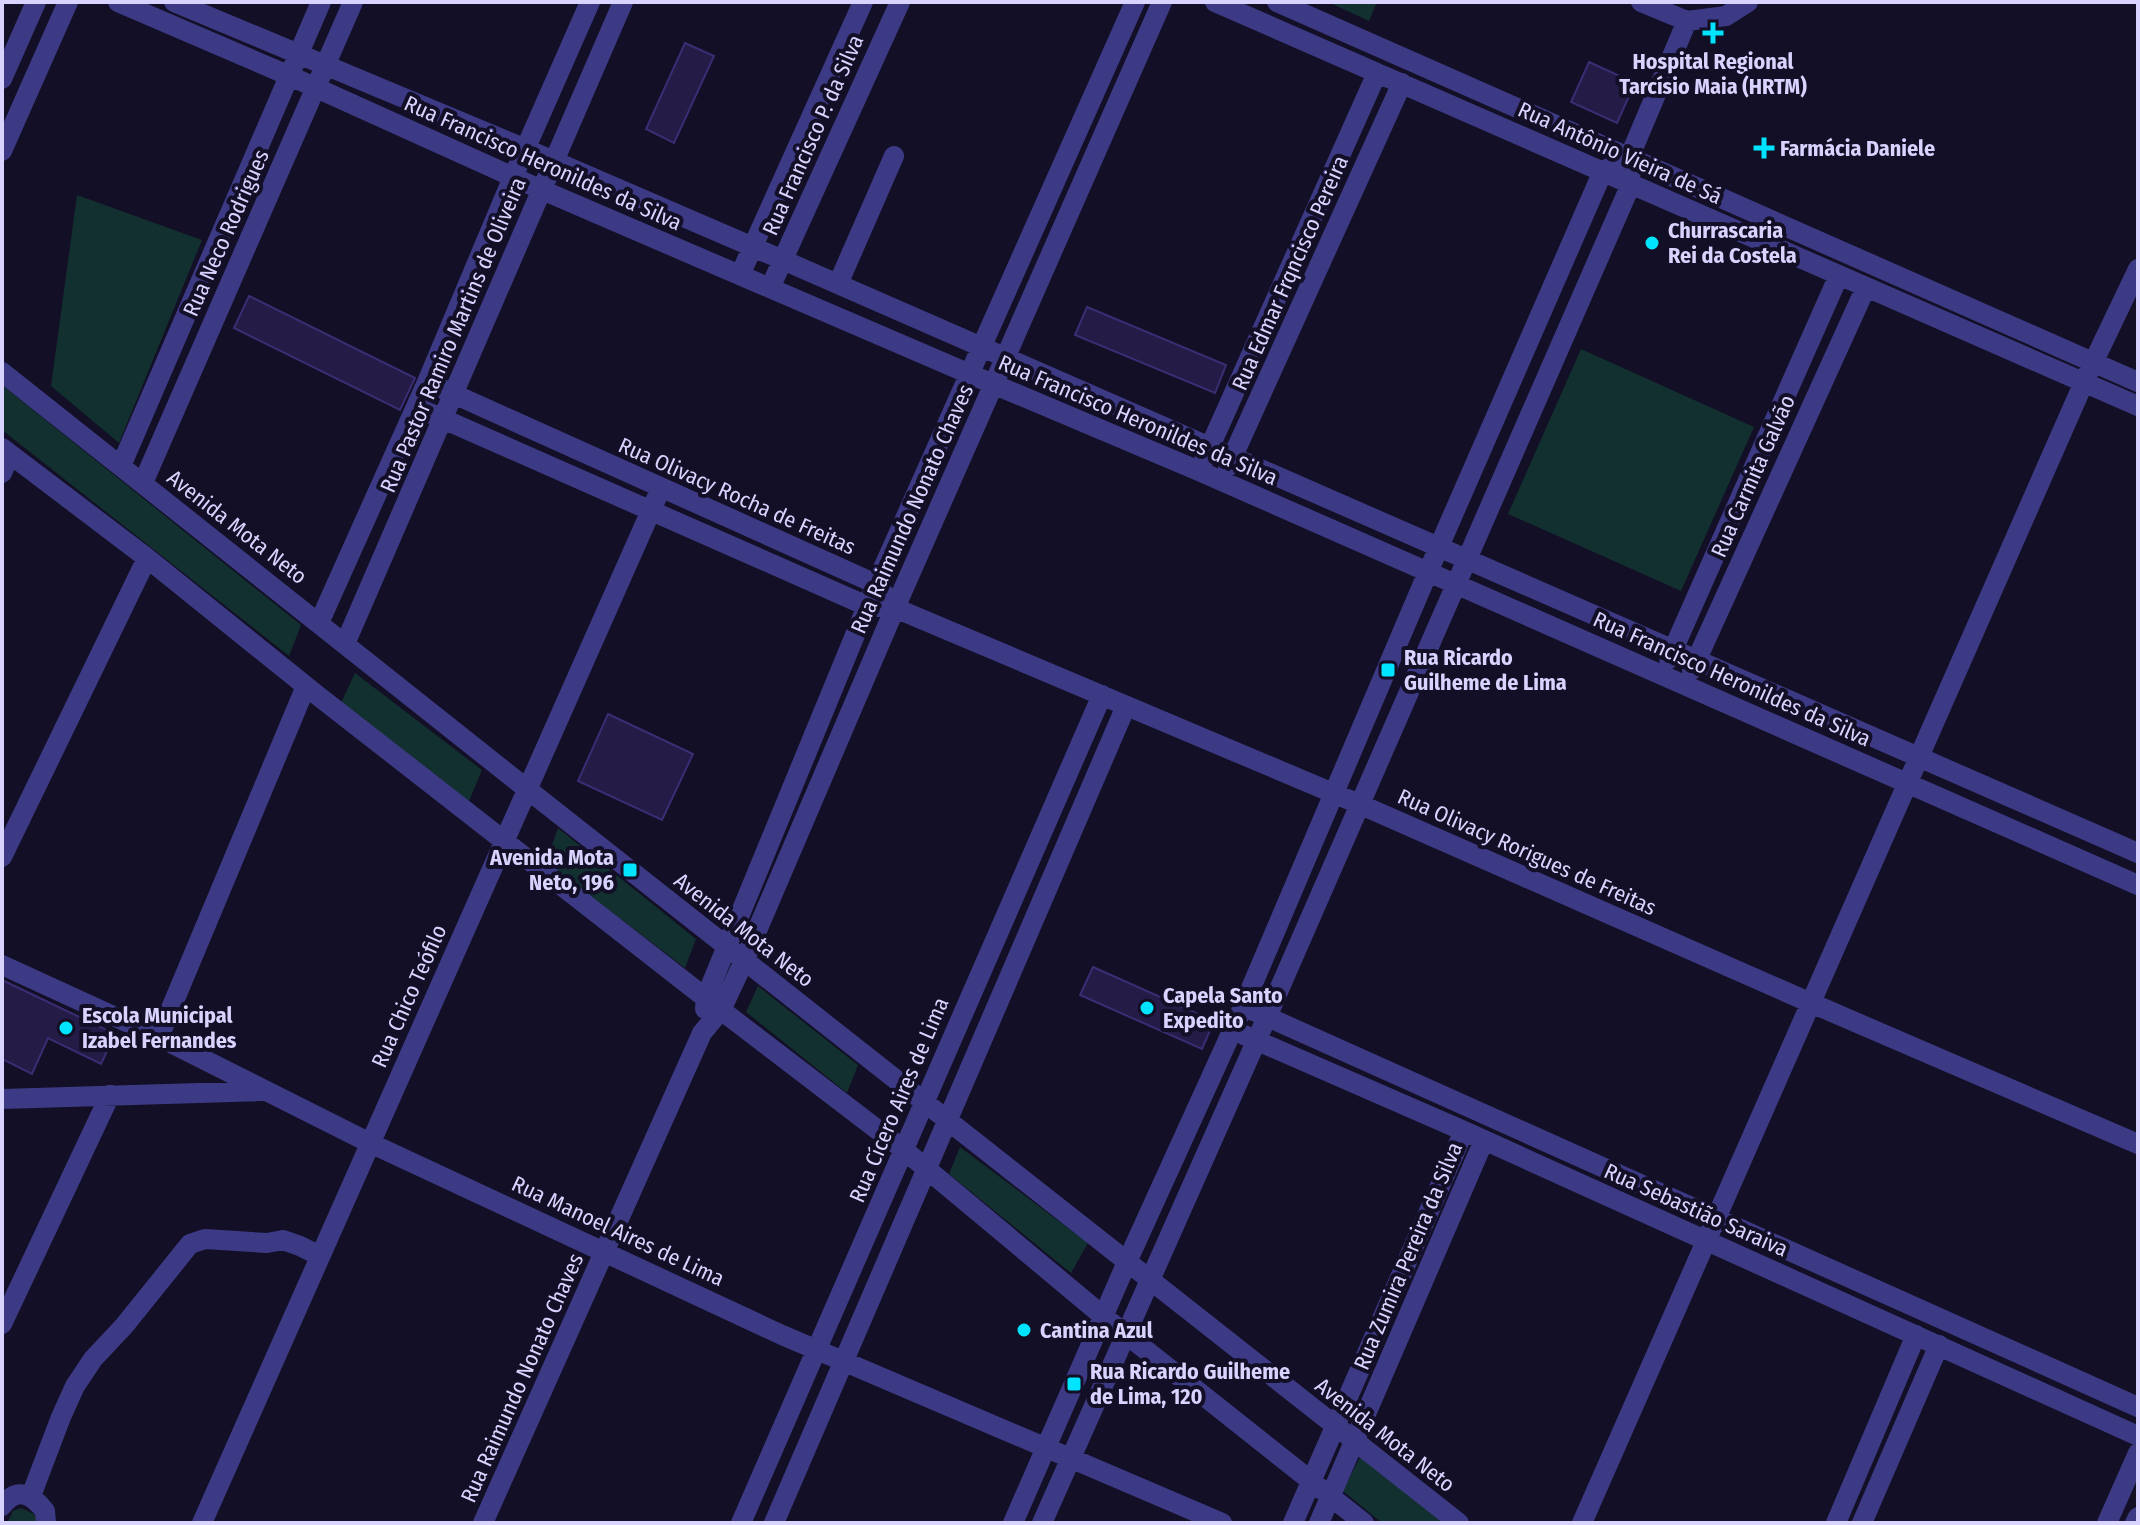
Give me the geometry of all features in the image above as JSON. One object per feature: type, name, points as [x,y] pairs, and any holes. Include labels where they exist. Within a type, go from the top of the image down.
[{"type":"street","points":[[2,79],[36,2]]},
{"type":"street","points":[[2,151],[68,2]]},
{"type":"street","name":"Rua Francisco Heronildes da Silva","points":[[118,2],[542,190],[1199,471],[2138,885]]},
{"type":"street","name":"Rua Francisco Heronildes da Silva","points":[[174,2],[753,247],[1919,757],[2135,845]]},
{"type":"street","name":"Rua Neco Rodrigues","points":[[121,466],[321,2]]},
{"type":"street","name":"Rua Neco Rodrigues","points":[[143,483],[353,2]]},
{"type":"street","name":"Rua Pastor Ramiro Martins de Oliveira","points":[[319,623],[427,382],[590,2]]},
{"type":"street","name":"Rua Pastor Ramiro Martins de Oliveira","points":[[345,644],[623,2]]},
{"type":"street","name":"Rua Francisco P. da Silva","points":[[740,275],[863,2]]},
{"type":"street","name":"Rua Francisco P. da Silva","points":[[770,288],[900,2]]},
{"type":"street","name":"Rua Raimundo Nonato Chaves","points":[[483,1523],[702,1033],[713,1004],[727,946],[876,584],[1135,2]]},
{"type":"street","name":"Rua Raimundo Nonato Chaves","points":[[713,1004],[744,961],[895,608],[1162,2]]},
{"type":"street","name":"Rua Antônio Vieira de Sá","points":[[1215,2],[2138,406]]},
{"type":"street","name":"Rua Antônio Vieira de Sá","points":[[1277,2],[2138,382]]},
{"type":"street","points":[[1641,2],[1726,16],[1748,2]]},
{"type":"street","points":[[1042,1523],[1631,184],[1629,158],[1683,11]]},
{"type":"street","name":"Rua Edmar Frqncisco Pereira","points":[[1199,471],[1377,73]]},
{"type":"street","name":"Rua Edmar Frqncisco Pereira","points":[[1221,482],[1402,83]]},
{"type":"street","points":[[838,284],[894,156]]},
{"type":"street","points":[[1013,1523],[1127,1262],[1233,1031],[1603,171],[1629,158]]},
{"type":"street","points":[[1298,249],[1322,260]]},
{"type":"street","points":[[1582,1523],[2084,382],[2138,269]]},
{"type":"street","name":"Rua Carmita Galvão","points":[[1662,674],[1839,275]]},
{"type":"street","name":"Rua Carmita Galvão","points":[[1686,685],[1866,287]]},
{"type":"street","name":"Avenida Mota Neto","points":[[2,372],[1459,1523]]},
{"type":"street","name":"Rua Olivacy Rocha de Freitas","points":[[427,382],[876,584],[895,608]]},
{"type":"street","points":[[416,407],[867,606],[895,608]]},
{"type":"street","points":[[5,458],[147,558],[504,841],[904,1150],[1125,1334],[1364,1523]]},
{"type":"street","points":[[585,481],[595,458]]},
{"type":"street","name":"Rua Chico Teófilo","points":[[202,1523],[661,488]]},
{"type":"street","points":[[2,857],[147,558]]},
{"type":"street","name":"Rua Olivacy Rorigues de Freitas","points":[[895,608],[1359,804],[2138,1144]]},
{"type":"street","points":[[159,1037],[306,686]]},
{"type":"street","name":"Rua Cícero Aires de Lima","points":[[741,1523],[1102,695]]},
{"type":"street","points":[[774,1523],[1126,706]]},
{"type":"street","points":[[1817,742],[1829,718]]},
{"type":"street","points":[[803,765],[824,773]]},
{"type":"street","points":[[2118,876],[2135,845]]},
{"type":"street","points":[[1002,923],[1027,936]]},
{"type":"street","points":[[1263,960],[1287,969]]},
{"type":"street","name":"Rua Manoel Aires de Lima","points":[[2,965],[159,1037],[370,1143],[816,1350],[1222,1523]]},
{"type":"street","name":"Rua Sebastião Saraiva","points":[[1243,1007],[2138,1407]]},
{"type":"street","name":"Rua Sebastião Saraiva","points":[[1233,1031],[1464,1131],[2138,1436]]},
{"type":"street","points":[[2,1099],[266,1090]]},
{"type":"street","points":[[2,1324],[10,1288],[110,1095]]},
{"type":"street","name":"Rua Zumira Pereira da Silva","points":[[1293,1523],[1464,1131]]},
{"type":"street","name":"Rua Zumira Pereira da Silva","points":[[1319,1523],[1484,1140]]},
{"type":"street","points":[[46,1523],[45,1511],[13,1496],[93,1359],[124,1326],[190,1244],[205,1239],[267,1243],[283,1240],[320,1256]]},
{"type":"street","points":[[1874,1317],[1884,1295]]},
{"type":"street","points":[[1836,1523],[1916,1335]]},
{"type":"street","points":[[1862,1523],[1939,1345]]},
{"type":"street","points":[[2107,1523],[2138,1453]]},
{"type":"street","points":[[2135,1523],[2138,1517]]},
{"type":"green space","points":[[1328,2],[1377,2],[1369,21]]},
{"type":"green space","points":[[77,195],[202,240],[119,443],[51,386]]},
{"type":"green space","points":[[1581,349],[1754,427],[1681,591],[1508,514]]},
{"type":"green space","points":[[2,385],[301,625],[289,656],[2,430]]},
{"type":"green space","points":[[355,673],[482,770],[469,801],[341,703]]},
{"type":"green space","points":[[558,828],[696,939],[685,968],[546,862]]},
{"type":"green space","points":[[758,986],[858,1065],[847,1093],[746,1012]]},
{"type":"green space","points":[[960,1147],[1088,1243],[1071,1273],[949,1174]]},
{"type":"green space","points":[[1362,1453],[1445,1523],[1382,1523],[1343,1491]]},
{"type":"green space","points":[[21,1508],[34,1514],[35,1523],[7,1523],[13,1511]]},
{"type":"building","points":[[685,43],[714,56],[674,143],[646,129]]},
{"type":"building","points":[[1589,62],[1635,83],[1617,123],[1571,102]]},
{"type":"building","points":[[249,296],[415,378],[400,410],[234,328]]},
{"type":"building","points":[[1087,307],[1226,365],[1215,393],[1075,335]]},
{"type":"building","points":[[608,714],[693,754],[662,820],[578,781]]},
{"type":"building","name":"Capela Santo Expedito","points":[[1093,967],[1214,1021],[1202,1049],[1080,995]]},
{"type":"building","name":"Escola Municipal Izabel Fernandes","points":[[2,980],[115,1034],[101,1064],[48,1038],[32,1074],[2,1059]]},
{"type":"place","name":"Hospital Regional Tarcísio Maia (HRTM)","points":[[1713,33]]},
{"type":"place","name":"Farmácia Daniele","points":[[1764,148]]},
{"type":"place","name":"Churrascaria Rei da Costela","points":[[1652,243]]},
{"type":"place","name":"Rua Ricardo Guilheme de Lima","points":[[1388,670]]},
{"type":"place","name":"Avenida Mota Neto, 196","points":[[630,870]]},
{"type":"place","name":"Capela Santo Expedito","points":[[1147,1008]]},
{"type":"place","name":"Escola Municipal Izabel Fernandes","points":[[66,1028]]},
{"type":"place","name":"Cantina Azul","points":[[1024,1330]]},
{"type":"place","name":"Rua Ricardo Guilheme de Lima, 120","points":[[1074,1384]]}]
